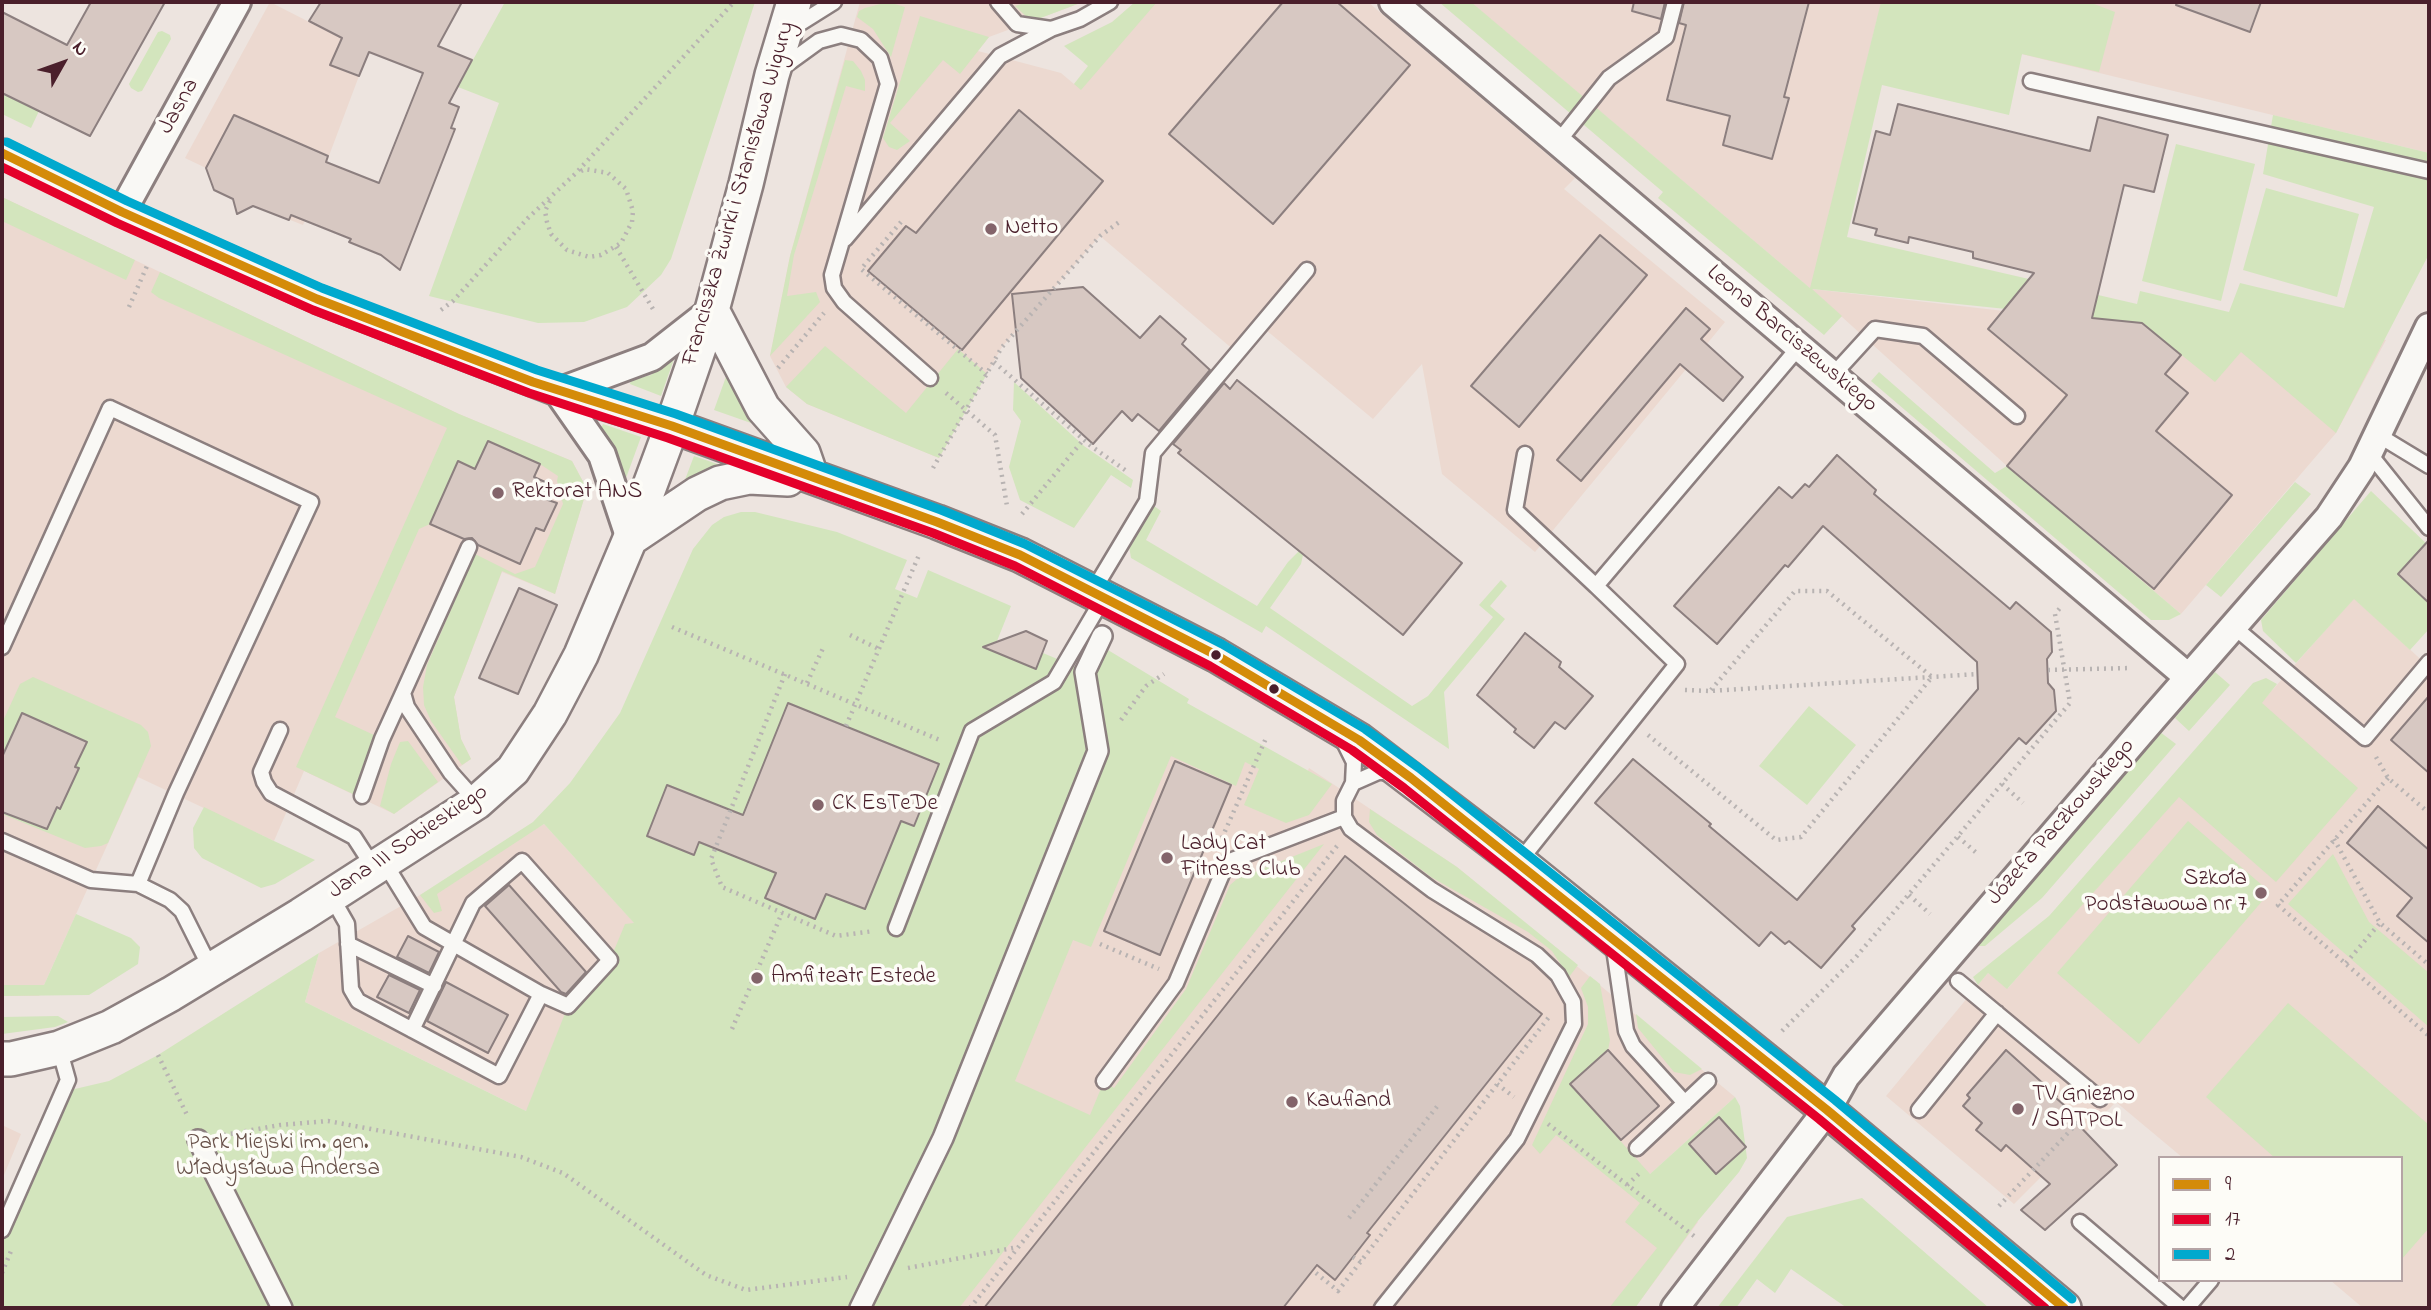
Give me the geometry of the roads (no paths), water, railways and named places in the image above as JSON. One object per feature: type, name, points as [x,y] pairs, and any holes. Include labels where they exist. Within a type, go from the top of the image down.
[{"type":"street","name":"Jasna","points":[[122,212],[237,2]]},
{"type":"street","name":"Franciszka Żwirki i Stanisława Wigury","points":[[672,426],[712,310],[772,75],[794,2]]},
{"type":"street","name":"Leona Barciszewskiego","points":[[1393,2],[2188,677]]},
{"type":"street","points":[[2,153],[122,212],[317,299],[558,392],[672,426],[1020,555],[1216,655],[1359,740],[1411,778],[1826,1110],[2064,1308]]},
{"type":"street","points":[[558,392],[652,357],[712,310],[763,408],[803,453],[811,477]]},
{"type":"street","name":"Józefa Paczkowskiego","points":[[1675,1308],[1826,1110],[1846,1076],[2329,517],[2362,467],[2429,327]]},
{"type":"street","points":[[558,392],[602,455],[630,539],[697,494],[720,483],[749,477],[794,480],[811,477]]},
{"type":"street","name":"Jana III Sobieskiego","points":[[2,1059],[59,1048],[111,1027],[331,896],[477,802],[513,770],[550,714],[581,655],[630,539],[672,426]]},
{"type":"street","points":[[860,1308],[943,1138],[1098,751],[1085,671],[1102,636]]},
{"type":"street","points":[[198,1140],[282,1308]]},
{"type":"lane","points":[[784,34],[834,2]]},
{"type":"lane","points":[[998,2],[1017,24],[1051,29]]},
{"type":"lane","points":[[841,244],[1000,56],[1110,2]]},
{"type":"lane","points":[[1558,142],[1609,78],[1666,37],[1675,2]]},
{"type":"lane","points":[[772,75],[819,41],[841,35],[861,40],[880,58],[888,84],[832,275],[834,288],[844,302],[930,378]]},
{"type":"lane","points":[[2031,81],[2429,171]]},
{"type":"lane","points":[[895,928],[972,731],[1054,682],[1147,501],[1153,453],[1307,270]]},
{"type":"lane","points":[[1833,375],[1875,329],[1923,336],[2017,416]]},
{"type":"lane","points":[[1596,586],[1799,347]]},
{"type":"lane","points":[[2,647],[110,408],[311,502],[176,793],[138,884]]},
{"type":"lane","points":[[2374,444],[2429,466]]},
{"type":"lane","points":[[2374,444],[2429,528]]},
{"type":"lane","points":[[1519,862],[1678,664],[1515,510],[1525,454]]},
{"type":"lane","points":[[362,796],[382,739],[469,547]]},
{"type":"lane","points":[[2233,626],[2365,738],[2429,663]]},
{"type":"lane","points":[[403,693],[407,708],[451,773],[477,802]]},
{"type":"lane","points":[[1328,723],[1344,741],[1354,762],[1353,783],[1343,801],[1348,823],[1432,890],[1537,955],[1558,975],[1573,1002],[1574,1024],[1517,1139],[1382,1308]]},
{"type":"lane","points":[[280,730],[261,772],[271,793],[354,837],[379,865],[424,927],[455,944],[541,994],[568,1006],[610,960],[522,862],[473,903],[455,944],[412,1030]]},
{"type":"lane","points":[[1353,783],[1378,772],[1411,778]]},
{"type":"lane","points":[[1104,1081],[1176,983],[1227,862],[1348,823]]},
{"type":"lane","points":[[2,841],[91,880],[138,884],[170,900],[182,911],[211,969]]},
{"type":"lane","points":[[331,896],[347,924],[351,989],[358,1001],[499,1076],[541,994]]},
{"type":"lane","points":[[1612,937],[1626,1031],[1633,1046],[1685,1103]]},
{"type":"lane","points":[[348,944],[434,986]]},
{"type":"lane","points":[[1958,981],[2100,1099]]},
{"type":"lane","points":[[1919,1110],[1997,1013]]},
{"type":"lane","points":[[2,1230],[68,1080],[59,1048]]},
{"type":"lane","points":[[1637,1148],[1708,1081]]},
{"type":"lane","points":[[2081,1222],[2181,1308]]},
{"type":"lane","points":[[2187,1308],[2209,1282]]},
{"type":"place","name":"Netto","points":[[991,229]]},
{"type":"place","name":"Rektorat ANS","points":[[498,493]]},
{"type":"place","name":"CK EsTeDe","points":[[818,805]]},
{"type":"place","name":"Lady Cat Fitness Club","points":[[1167,858]]},
{"type":"place","name":"Szkoła Podstawowa nr 7","points":[[2261,893]]},
{"type":"place","name":"Amfiteatr Estede","points":[[757,978]]},
{"type":"place","name":"Kaufland","points":[[1292,1102]]},
{"type":"place","name":"TV Gniezno / SATPOL","points":[[2018,1109]]},
{"type":"park label","name":"Park Miejski im. gen. Władysława Andersa","points":[[278,1157]]}]
